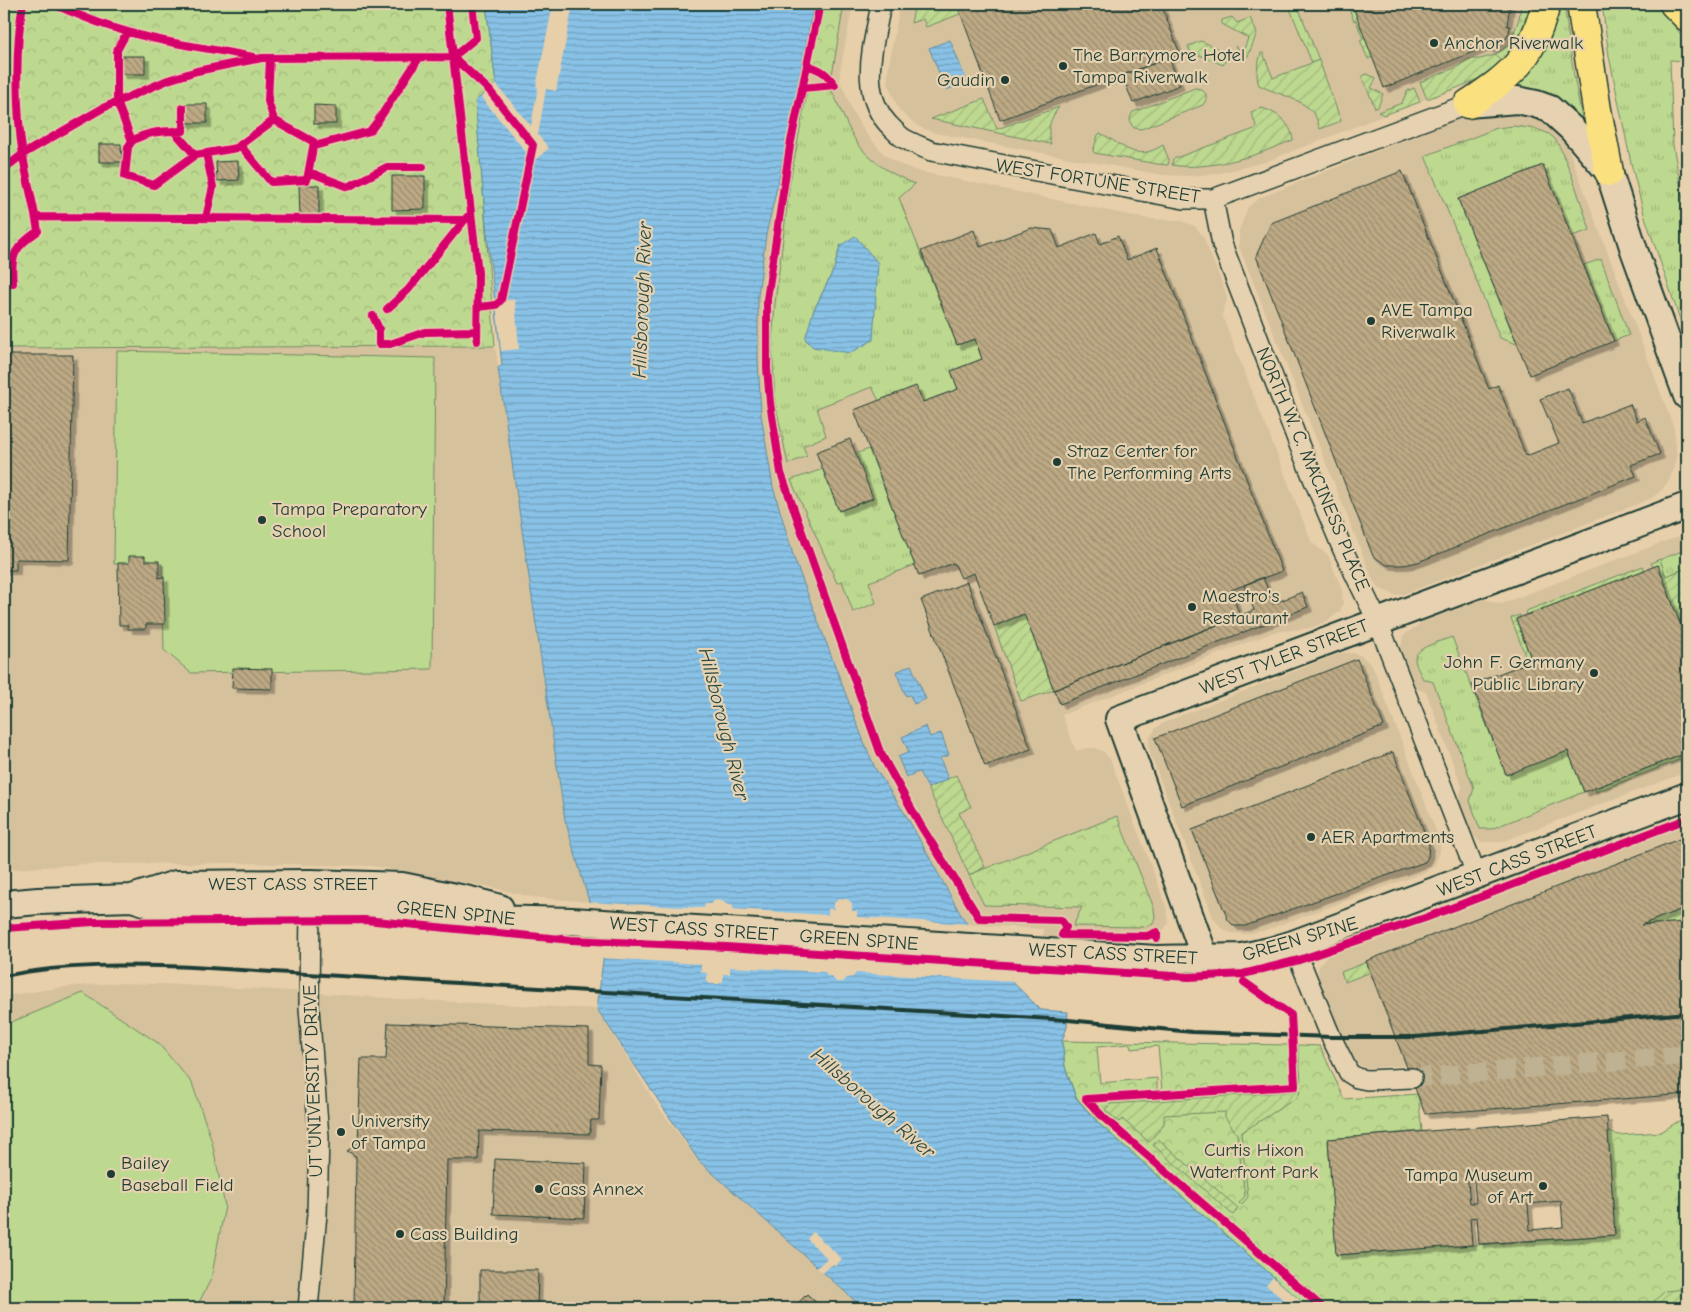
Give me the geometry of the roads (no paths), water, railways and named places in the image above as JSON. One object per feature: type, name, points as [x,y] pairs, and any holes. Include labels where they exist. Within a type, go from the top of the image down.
[{"type":"highway","points":[[1468,104],[1511,73],[1525,56],[1536,37],[1546,4]]},
{"type":"highway","points":[[1581,4],[1597,110],[1609,172]]},
{"type":"highway","points":[[1674,4],[1687,17]]},
{"type":"street","name":"WEST FORTUNE STREET","points":[[881,4],[870,66],[870,90],[878,111],[902,138],[931,151],[1184,199],[1214,199],[1468,104]]},
{"type":"street","points":[[1468,104],[1517,100],[1550,109],[1572,128],[1609,172],[1637,259],[1687,396]]},
{"type":"street","name":"NORTH W. C. MACINESS PLACE","points":[[1214,199],[1222,244],[1297,438],[1343,550],[1378,622],[1477,876]]},
{"type":"street","name":"WEST TYLER STREET","points":[[1205,958],[1119,719],[1687,506]]},
{"type":"street","name":"WEST CASS STREET","points":[[4,904],[47,900],[132,898],[166,909],[310,895],[376,909],[486,920],[572,921],[1156,959],[1242,956],[1270,951],[1293,944],[1687,796]]},
{"type":"street","name":"UT UNIVERSITY DRIVE","points":[[308,1308],[317,1214],[319,1137],[309,1008],[310,895]]},
{"type":"street","points":[[1293,944],[1331,1038],[1349,1073],[1357,1078],[1367,1080],[1412,1078]]},
{"type":"water","name":"Hillsborough River","points":[[486,4],[814,4],[766,235],[758,295],[758,360],[761,415],[773,487],[794,558],[875,768],[907,817],[960,913],[990,960],[1041,1010],[1068,1012],[1067,1027],[1062,1041],[1065,1067],[1076,1098],[1099,1124],[1309,1308],[863,1308],[699,1161],[597,1009],[604,952],[565,820],[498,368],[502,365],[486,224],[475,101],[496,84]]},
{"type":"water","points":[[950,40],[967,82],[946,90],[929,48]]},
{"type":"water","points":[[855,236],[878,263],[873,340],[850,353],[813,347],[805,339],[813,312],[834,269],[840,246]]},
{"type":"water","points":[[911,665],[926,699],[914,704],[910,695],[906,696],[896,672]]},
{"type":"water","points":[[926,726],[930,737],[941,733],[949,755],[940,758],[948,779],[928,788],[919,772],[906,777],[898,757],[909,752],[902,737]]},
{"type":"tunnel","points":[[1412,1078],[1687,1055]]},
{"type":"railway","points":[[4,976],[74,967],[192,967],[1068,1020],[1192,1032],[1331,1037],[1415,1037],[1687,1013]]},
{"type":"place","name":"Anchor Riverwalk","points":[[1434,43]]},
{"type":"place","name":"The Barrymore Hotel Tampa Riverwalk","points":[[1063,66]]},
{"type":"place","name":"Gaudin","points":[[1005,80]]},
{"type":"place","name":"AVE Tampa Riverwalk","points":[[1371,321]]},
{"type":"place","name":"Straz Center for The Performing Arts","points":[[1057,462]]},
{"type":"place","name":"Tampa Preparatory School","points":[[262,520]]},
{"type":"place","name":"Maestro's Restaurant","points":[[1192,607]]},
{"type":"place","name":"John F. Germany Public Library","points":[[1594,673]]},
{"type":"place","name":"AER Apartments","points":[[1311,837]]},
{"type":"place","name":"University of Tampa","points":[[341,1132]]},
{"type":"place","name":"Bailey Baseball Field","points":[[111,1174]]},
{"type":"place","name":"Tampa Museum of Art","points":[[1543,1186]]},
{"type":"place","name":"Cass Annex","points":[[539,1189]]},
{"type":"place","name":"Cass Building","points":[[400,1234]]},
{"type":"park label","name":"Curtis Hixon Waterfront Park","points":[[1254,1161]]}]
